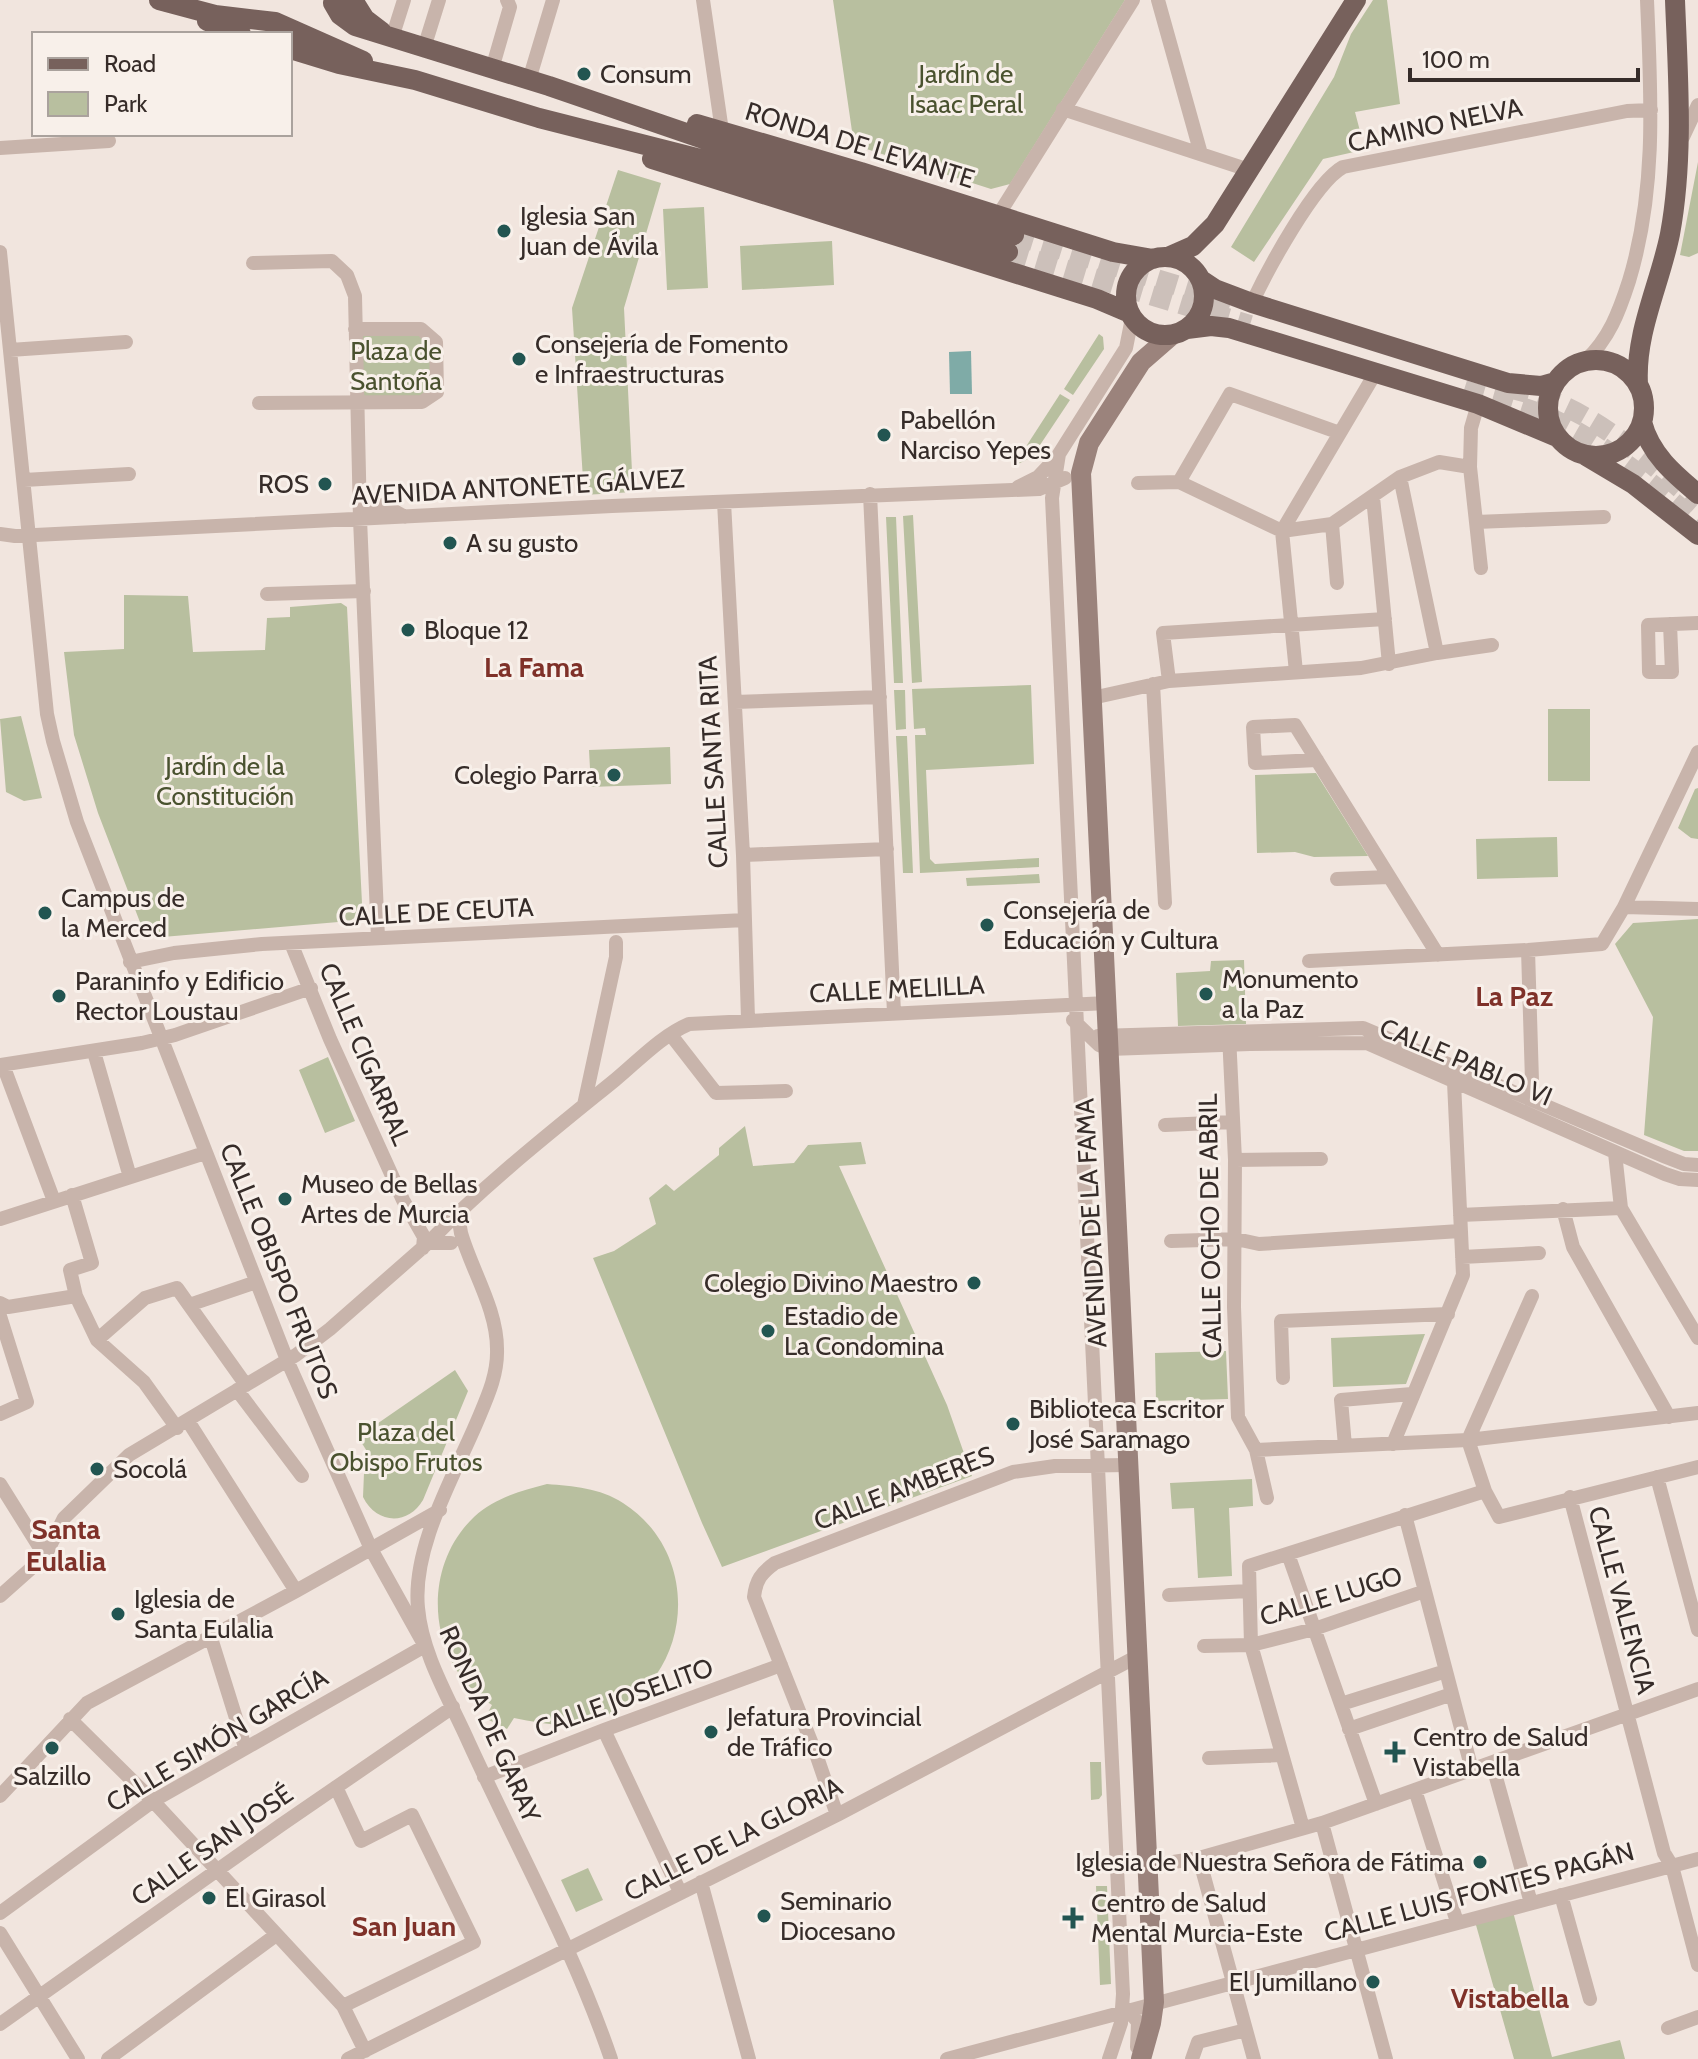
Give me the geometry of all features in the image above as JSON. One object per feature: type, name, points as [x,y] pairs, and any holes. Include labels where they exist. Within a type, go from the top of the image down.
[{"type":"main road","points":[[157,0],[236,32]]},
{"type":"main road","name":"RONDA DE LEVANTE","points":[[157,0],[280,32]]},
{"type":"main road","points":[[266,0],[270,14],[286,32]]},
{"type":"main road","points":[[1356,0],[1204,237],[1188,250],[1141,265],[1129,280],[1126,293],[1131,316],[1147,331],[1159,335],[1223,327],[1478,404],[1557,437]]},
{"type":"main road","points":[[1675,0],[1677,156],[1670,233],[1637,353],[1638,384],[1643,400],[1642,422],[1648,438],[1664,463],[1698,494]]},
{"type":"main road","points":[[292,33],[322,22],[340,1]]},
{"type":"main road","name":"RONDA DE LEVANTE","points":[[340,1],[340,15],[350,24],[392,38],[539,83],[722,131],[999,214],[1113,252],[1160,258]]},
{"type":"main road","name":"RONDA DE LEVANTE","points":[[292,36],[339,64],[415,80],[539,118],[712,180],[1107,302],[1131,316]]},
{"type":"main road","name":"RONDA DE LEVANTE","points":[[539,83],[1011,244],[539,118]]},
{"type":"main road","points":[[1160,258],[1187,263],[1200,279],[1215,289],[1252,303],[1508,383],[1531,386],[1555,382]]},
{"type":"main road","points":[[1180,332],[1196,321],[1202,310],[1204,291],[1200,279]]},
{"type":"main road","name":"AVENIDA DE LA FAMA","points":[[1138,2059],[1154,2002],[1129,1465],[1103,1041],[1107,1003],[1081,473],[1089,443],[1141,362],[1180,332]]},
{"type":"main road","points":[[1638,384],[1615,364],[1595,360],[1568,368],[1555,382],[1548,410],[1557,437],[1564,445],[1633,484],[1698,535]]},
{"type":"main road","points":[[1583,454],[1602,456],[1619,450],[1633,438],[1642,422]]},
{"type":"street","points":[[392,38],[404,0]]},
{"type":"street","points":[[424,48],[439,0]]},
{"type":"street","points":[[492,69],[510,7],[507,0]]},
{"type":"street","points":[[539,83],[553,0]]},
{"type":"street","points":[[703,0],[722,131]]},
{"type":"street","points":[[999,214],[1133,0]]},
{"type":"street","points":[[1158,0],[1201,154]]},
{"type":"street","points":[[1585,361],[1602,343],[1614,322],[1633,265],[1646,198],[1651,158],[1647,0]]},
{"type":"street","points":[[1677,156],[1687,124],[1698,105]]},
{"type":"street","points":[[1063,109],[1249,170]]},
{"type":"street","name":"CAMINO NELVA","points":[[1252,303],[1266,274],[1321,186],[1343,167],[1627,111],[1651,110]]},
{"type":"street","points":[[0,148],[109,141]]},
{"type":"street","name":"CALLE OBISPO FRUTOS","points":[[0,252],[47,714],[77,822],[287,1360],[371,1549],[425,1646]]},
{"type":"street","points":[[253,263],[332,261],[347,275],[355,296],[360,512],[378,938]]},
{"type":"street","name":"AVENIDA DE LA FAMA","points":[[1123,2011],[1052,504],[1062,448],[1126,348],[1131,316]]},
{"type":"street","points":[[259,403],[422,402],[437,392],[436,342],[421,329],[355,329]]},
{"type":"street","points":[[10,350],[126,342]]},
{"type":"street","points":[[1296,672],[1282,531],[1376,372]]},
{"type":"street","points":[[1179,482],[1230,394],[1340,433]]},
{"type":"street","points":[[1478,404],[1471,428],[1470,467],[1481,568]]},
{"type":"street","name":"AVENIDA DE LA FAMA","points":[[1058,481],[1089,443]]},
{"type":"street","name":"AVENIDA ANTONETE GÁLVEZ","points":[[1008,490],[1038,477],[1062,448]]},
{"type":"street","points":[[1138,483],[1179,482],[1282,531],[1332,524],[1400,477],[1439,462],[1470,467]]},
{"type":"street","points":[[24,480],[129,474]]},
{"type":"street","points":[[1400,477],[1437,653]]},
{"type":"street","name":"AVENIDA ANTONETE GÁLVEZ","points":[[0,534],[30,535],[360,512],[406,517],[870,494],[1039,489],[1058,481]]},
{"type":"street","points":[[870,494],[894,1013]]},
{"type":"street","points":[[1373,497],[1389,664]]},
{"type":"street","name":"CALLE SANTA RITA","points":[[724,502],[743,855],[748,1019]]},
{"type":"street","points":[[1476,522],[1604,517]]},
{"type":"street","points":[[1332,524],[1337,583]]},
{"type":"street","points":[[267,594],[364,591]]},
{"type":"street","points":[[1169,681],[1163,633],[1385,619]]},
{"type":"street","points":[[1670,624],[1698,623]]},
{"type":"street","points":[[1092,698],[1169,681],[1389,664],[1492,645]]},
{"type":"street","points":[[1153,684],[1165,903]]},
{"type":"street","points":[[735,702],[880,697]]},
{"type":"street","points":[[1317,760],[1255,763],[1253,727],[1295,725],[1317,760],[1389,877],[1438,955]]},
{"type":"street","points":[[1309,961],[1602,944],[1695,768],[1698,752]]},
{"type":"street","points":[[743,855],[887,849]]},
{"type":"street","points":[[1337,879],[1389,877]]},
{"type":"street","points":[[1624,907],[1698,909]]},
{"type":"street","name":"CALLE DE CEUTA","points":[[130,962],[174,953],[291,943],[745,920]]},
{"type":"street","points":[[584,1105],[616,957],[616,942]]},
{"type":"street","name":"CALLE CIGARRAL","points":[[291,943],[330,1039],[403,1200],[425,1239],[425,1245]]},
{"type":"street","points":[[1527,1097],[1532,1081],[1528,950]]},
{"type":"street","points":[[54,1201],[1,1065],[160,1039],[311,988]]},
{"type":"street","name":"CALLE MELILLA","points":[[45,1556],[64,1518],[129,1455],[287,1360],[330,1329],[462,1209],[584,1105],[671,1035],[694,1023],[1107,1003]]},
{"type":"street","points":[[1049,1006],[1061,1009],[1103,1041]]},
{"type":"street","points":[[671,1035],[716,1093],[786,1091]]},
{"type":"street","name":"CALLE PABLO VI","points":[[1103,1041],[1229,1038],[1361,1042],[1527,1097],[1666,1157],[1684,1164],[1698,1165]]},
{"type":"street","name":"CALLE OCHO DE ABRIL","points":[[1229,1038],[1235,1160],[1234,1307],[1238,1417],[1256,1450],[1267,1498]]},
{"type":"street","points":[[1078,1062],[1082,1046],[1103,1041]]},
{"type":"street","points":[[94,1052],[130,1177]]},
{"type":"street","points":[[1393,1444],[1463,1275],[1457,1075]]},
{"type":"street","name":"CALLE PABLO VI","points":[[1457,1075],[1615,1153],[1673,1177],[1698,1180]]},
{"type":"street","points":[[1165,1125],[1233,1122]]},
{"type":"street","points":[[0,1219],[205,1153]]},
{"type":"street","points":[[1615,1153],[1621,1208],[1698,1338]]},
{"type":"street","points":[[1235,1160],[1321,1159]]},
{"type":"street","points":[[72,1195],[92,1263],[70,1270],[76,1296],[97,1340],[144,1382],[182,1424],[296,1591]]},
{"type":"street","points":[[1460,1215],[1621,1208]]},
{"type":"street","points":[[425,1245],[456,1238],[462,1209]]},
{"type":"street","points":[[1563,1209],[1573,1247],[1669,1417]]},
{"type":"street","points":[[418,1227],[430,1229],[444,1226]]},
{"type":"street","name":"RONDA DE GARAY","points":[[444,1226],[445,1236],[456,1238],[471,1264],[495,1326],[496,1365],[486,1400],[424,1551],[418,1581],[419,1618],[425,1646],[587,1993],[611,2059]]},
{"type":"street","points":[[1171,1241],[1236,1239],[1259,1244],[1460,1231]]},
{"type":"street","points":[[1462,1257],[1539,1253]]},
{"type":"street","points":[[189,1305],[256,1282]]},
{"type":"street","points":[[97,1340],[145,1298],[177,1288],[302,1476]]},
{"type":"street","points":[[0,1303],[8,1307],[76,1296]]},
{"type":"street","points":[[1532,1296],[1468,1440],[1485,1491],[1499,1517],[1698,1467]]},
{"type":"street","points":[[1283,1378],[1281,1321],[1448,1314]]},
{"type":"street","points":[[0,1316],[27,1402],[0,1414]]},
{"type":"street","points":[[1345,1446],[1341,1400],[1412,1394]]},
{"type":"street","points":[[1256,1450],[1468,1440],[1698,1413]]},
{"type":"street","name":"CALLE AMBERES","points":[[781,1665],[754,1597],[761,1573],[775,1563],[982,1482],[1032,1468],[1129,1465]]},
{"type":"street","points":[[1657,1477],[1698,1630]]},
{"type":"street","points":[[0,1484],[45,1556],[0,1596]]},
{"type":"street","points":[[1303,1828],[1251,1645],[1249,1566],[1485,1491]]},
{"type":"street","name":"CALLE VALENCIA","points":[[1570,1497],[1664,1853],[1672,1866],[1698,1965]]},
{"type":"street","points":[[0,1796],[87,1703],[211,1638],[440,1510]]},
{"type":"street","points":[[1405,1515],[1472,1770]]},
{"type":"street","points":[[1288,1554],[1376,1804]]},
{"type":"street","points":[[1169,1595],[1249,1591]]},
{"type":"street","name":"CALLE LUGO","points":[[1204,1646],[1251,1645],[1314,1629],[1425,1591]]},
{"type":"street","points":[[211,1638],[245,1747]]},
{"type":"street","name":"CALLE SIMÓN GARCÍA","points":[[0,1913],[153,1801],[425,1646]]},
{"type":"street","name":"CALLE DE LA GLORIA","points":[[348,2059],[837,1815],[1138,1656]]},
{"type":"street","points":[[781,1665],[837,1815]]},
{"type":"street","name":"CALLE JOSELITO","points":[[484,1777],[781,1665]]},
{"type":"street","points":[[1341,1704],[1446,1671]]},
{"type":"street","points":[[1148,1866],[1199,1858],[1322,1823],[1698,1689]]},
{"type":"street","points":[[1349,1729],[1452,1694]]},
{"type":"street","name":"CALLE SAN JOSÉ","points":[[0,2024],[453,1707]]},
{"type":"street","points":[[70,1719],[218,1869],[343,2006],[365,2051]]},
{"type":"street","points":[[604,1730],[680,1892]]},
{"type":"street","points":[[1209,1758],[1282,1755]]},
{"type":"street","points":[[1492,1763],[1531,1903]]},
{"type":"street","points":[[336,1787],[361,1841],[412,1815],[474,1942],[343,2006]]},
{"type":"street","points":[[1415,1790],[1457,1922]]},
{"type":"street","points":[[1322,1823],[1386,2059]]},
{"type":"street","points":[[1199,1858],[1254,2059]]},
{"type":"street","name":"CALLE LUIS FONTES PAGÁN","points":[[947,2059],[1698,1859]]},
{"type":"street","points":[[701,1882],[749,2059]]},
{"type":"street","points":[[1561,1895],[1590,1999]]},
{"type":"street","points":[[0,1933],[78,2059]]},
{"type":"street","points":[[108,2059],[276,1935]]},
{"type":"street","points":[[1109,2059],[1123,2011],[1134,2017],[1139,2025],[1138,2059]]},
{"type":"street","points":[[1668,2028],[1698,2017]]},
{"type":"street","points":[[1192,2059],[1198,2042],[1246,2030]]},
{"type":"green space","name":"Jardín de Isaac Peral","points":[[833,0],[1125,0],[1010,184],[991,189],[854,145]]},
{"type":"green space","points":[[1373,0],[1387,0],[1400,104],[1355,112],[1361,135],[1350,138],[1354,152],[1323,159],[1254,262],[1231,247],[1334,77],[1351,34]]},
{"type":"green space","points":[[1698,162],[1698,253],[1689,257],[1680,255]]},
{"type":"green space","points":[[618,170],[661,183],[624,308],[633,492],[584,495],[572,308]]},
{"type":"green space","points":[[704,207],[708,288],[667,290],[663,209]]},
{"type":"green space","points":[[832,241],[834,285],[742,290],[740,246]]},
{"type":"green space","name":"Plaza de Santoña","points":[[355,329],[421,329],[436,342],[437,392],[422,402],[357,402]]},
{"type":"green space","points":[[1099,334],[1103,337],[1104,349],[1073,395],[1064,389]]},
{"type":"green space","points":[[1060,394],[1070,400],[1036,451],[1018,464],[1016,462]]},
{"type":"green space","points":[[913,515],[922,682],[912,683],[903,516]]},
{"type":"green space","points":[[886,517],[896,517],[903,683],[894,683]]},
{"type":"green space","name":"Jardín de la Constitución","points":[[124,595],[188,596],[193,652],[265,650],[267,618],[290,617],[290,607],[341,603],[347,607],[362,903],[357,916],[350,921],[151,938],[143,930],[98,813],[74,735],[64,652],[124,649]]},
{"type":"green space","points":[[1031,685],[1034,764],[926,770],[930,859],[935,864],[1039,858],[1039,867],[920,873],[915,735],[926,735],[925,728],[914,729],[912,689]]},
{"type":"green space","points":[[894,690],[905,690],[906,729],[896,730]]},
{"type":"green space","points":[[1548,709],[1590,709],[1590,781],[1548,781]]},
{"type":"green space","points":[[21,716],[42,798],[24,801],[6,792],[0,719]]},
{"type":"green space","points":[[896,736],[907,736],[913,873],[903,873]]},
{"type":"green space","points":[[670,747],[671,784],[591,787],[589,750]]},
{"type":"green space","points":[[1316,773],[1368,856],[1314,857],[1295,852],[1257,853],[1255,775]]},
{"type":"green space","points":[[1698,788],[1698,839],[1691,838],[1678,828]]},
{"type":"green space","points":[[1557,837],[1558,877],[1477,879],[1476,839]]},
{"type":"green space","points":[[1039,874],[1040,883],[967,886],[966,878]]},
{"type":"green space","points":[[1698,919],[1698,1151],[1684,1151],[1644,1135],[1653,1017],[1615,944],[1633,923]]},
{"type":"green space","points":[[1244,960],[1246,1024],[1178,1026],[1176,973],[1210,971],[1211,961]]},
{"type":"green space","points":[[328,1057],[355,1121],[325,1133],[299,1070]]},
{"type":"green space","name":"Estadio de La Condomina","points":[[745,1126],[753,1166],[794,1163],[808,1145],[861,1142],[866,1164],[839,1166],[947,1405],[972,1476],[722,1567],[593,1258],[614,1251],[656,1224],[649,1198],[666,1184],[674,1191],[719,1155],[719,1148]]},
{"type":"green space","points":[[1425,1334],[1406,1384],[1333,1387],[1331,1338]]},
{"type":"green space","points":[[1226,1351],[1228,1399],[1156,1401],[1155,1353]]},
{"type":"green space","name":"Plaza del Obispo Frutos","points":[[455,1370],[468,1391],[423,1500],[401,1518],[376,1513],[363,1497],[364,1473],[373,1461],[358,1437]]},
{"type":"green space","points":[[1252,1479],[1253,1506],[1229,1508],[1232,1576],[1198,1578],[1194,1508],[1172,1509],[1170,1483]]},
{"type":"green space","points":[[547,1484],[605,1494],[623,1503],[650,1527],[668,1556],[677,1588],[677,1622],[668,1654],[651,1682],[625,1706],[592,1721],[572,1725],[514,1718],[507,1729],[485,1718],[492,1705],[471,1688],[454,1666],[438,1616],[439,1589],[445,1563],[456,1538],[474,1517],[499,1500]]},
{"type":"green space","points":[[1090,1762],[1101,1762],[1102,1795],[1099,1799],[1091,1800]]},
{"type":"green space","points":[[588,1868],[603,1900],[576,1912],[561,1880]]},
{"type":"green space","points":[[1096,1886],[1107,1886],[1111,1984],[1100,1985]]},
{"type":"green space","points":[[1512,1908],[1552,2057],[1620,2040],[1625,2059],[1514,2059],[1474,1918]]},
{"type":"water","points":[[971,351],[972,394],[950,394],[949,352]]},
{"type":"tunnel","points":[[1014,235],[1231,302]]},
{"type":"tunnel","points":[[1008,252],[1250,325]]},
{"type":"tunnel","points":[[1510,388],[1551,401],[1596,423],[1632,448],[1698,504]]},
{"type":"tunnel","points":[[1464,390],[1531,410],[1573,429],[1629,466],[1698,523]]},
{"type":"place","name":"Consum","points":[[584,74]]},
{"type":"place","name":"Iglesia San Juan de Ávila","points":[[504,231]]},
{"type":"place","name":"Consejería de Fomento e Infraestructuras","points":[[519,359]]},
{"type":"place","name":"Pabellón Narciso Yepes","points":[[884,435]]},
{"type":"place","name":"ROS","points":[[325,484]]},
{"type":"place","name":"A su gusto","points":[[450,543]]},
{"type":"place","name":"Bloque 12","points":[[408,630]]},
{"type":"place","name":"Colegio Parra","points":[[614,775]]},
{"type":"place","name":"Campus de la Merced","points":[[45,913]]},
{"type":"place","name":"Consejería de Educación y Cultura","points":[[987,925]]},
{"type":"place","name":"Monumento a la Paz","points":[[1206,994]]},
{"type":"place","name":"Paraninfo y Edificio Rector Loustau","points":[[59,996]]},
{"type":"place","name":"Museo de Bellas Artes de Murcia","points":[[285,1199]]},
{"type":"place","name":"Colegio Divino Maestro","points":[[974,1283]]},
{"type":"place","name":"Estadio de La Condomina","points":[[768,1331]]},
{"type":"place","name":"Biblioteca Escritor José Saramago","points":[[1013,1424]]},
{"type":"place","name":"Socolá","points":[[97,1469]]},
{"type":"place","name":"Iglesia de Santa Eulalia","points":[[118,1614]]},
{"type":"place","name":"Jefatura Provincial de Tráfico","points":[[711,1732]]},
{"type":"place","name":"Salzillo","points":[[52,1748]]},
{"type":"place","name":"Centro de Salud Vistabella","points":[[1395,1752]]},
{"type":"place","name":"Iglesia de Nuestra Señora de Fátima","points":[[1480,1862]]},
{"type":"place","name":"El Girasol","points":[[209,1898]]},
{"type":"place","name":"Seminario Diocesano","points":[[764,1916]]},
{"type":"place","name":"Centro de Salud Mental Murcia-Este","points":[[1073,1918]]},
{"type":"place","name":"El Jumillano","points":[[1373,1982]]},
{"type":"district","name":"La Fama","points":[[534,667]]},
{"type":"district","name":"La Paz","points":[[1514,996]]},
{"type":"district","name":"Santa Eulalia","points":[[66,1545]]},
{"type":"district","name":"San Juan","points":[[404,1926]]},
{"type":"district","name":"Vistabella","points":[[1510,1998]]}]
